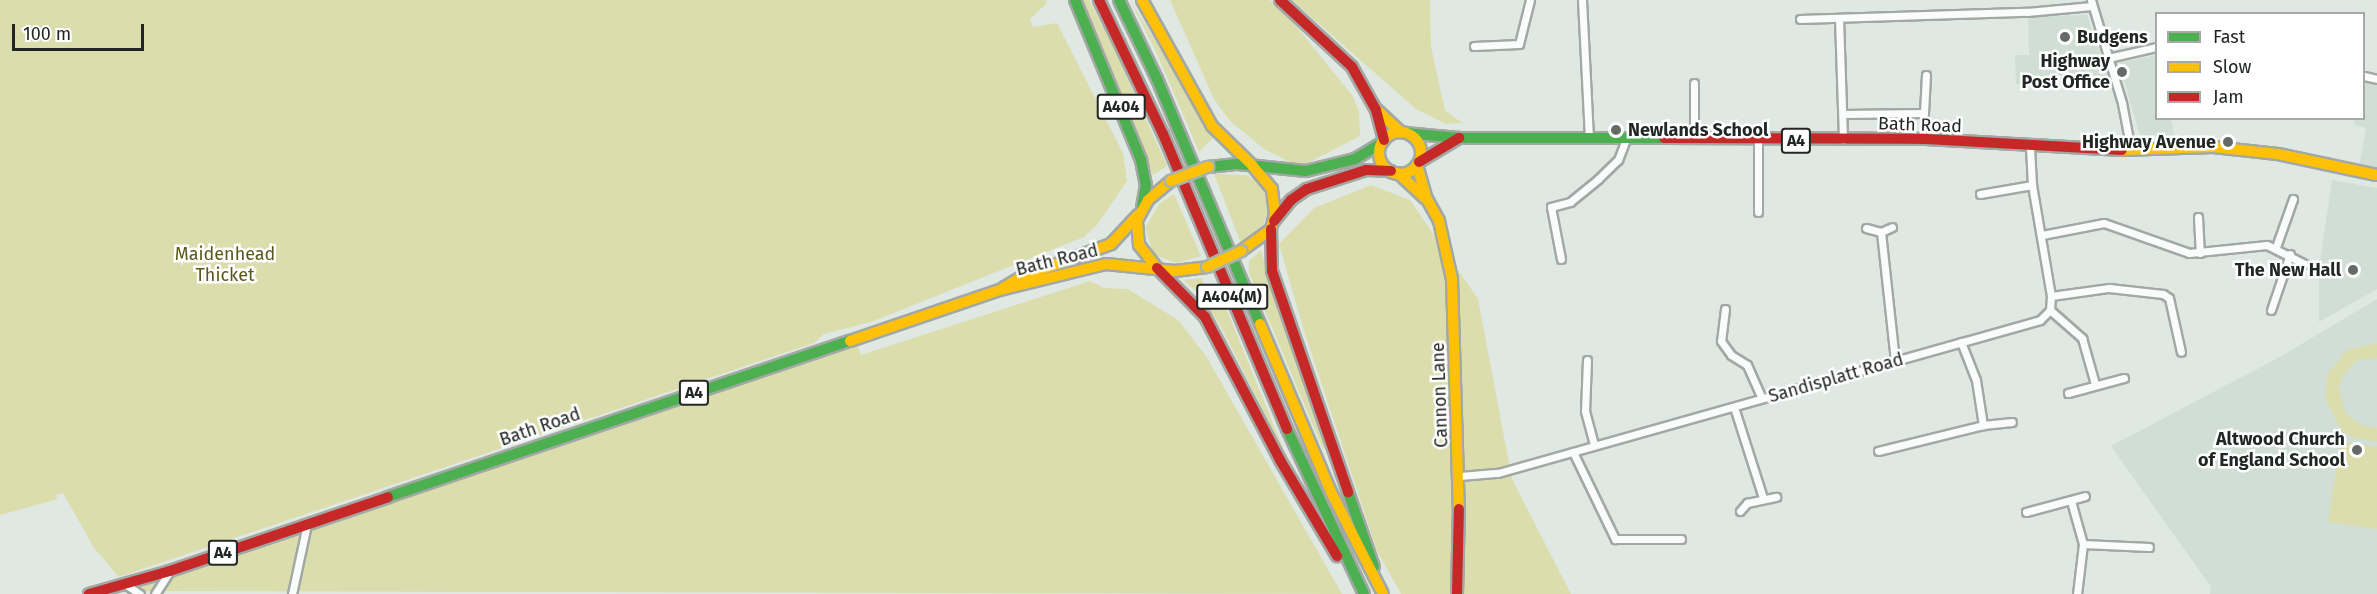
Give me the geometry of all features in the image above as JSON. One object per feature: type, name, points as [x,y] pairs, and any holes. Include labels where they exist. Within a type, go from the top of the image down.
[{"type":"main road","name":"A404","points":[[1076,0],[1141,160],[1146,185],[1140,211]]},
{"type":"main road","name":"A404(M)","points":[[1099,0],[1159,123],[1307,477],[1364,594]]},
{"type":"main road","name":"A404(M)","points":[[1119,0],[1157,79],[1331,492],[1383,594]]},
{"type":"main road","points":[[1142,0],[1212,126],[1253,166],[1274,194],[1273,225]]},
{"type":"main road","points":[[1280,0],[1352,67],[1376,110],[1383,142],[1381,161],[1395,172]]},
{"type":"main road","points":[[1376,110],[1418,142],[1418,163]]},
{"type":"main road","points":[[1403,132],[1355,159],[1314,169],[1253,166],[1208,167],[1171,181],[1140,211],[1139,245],[1157,268],[1183,271],[1207,267],[1241,252],[1273,225],[1291,200],[1307,189],[1366,170],[1395,172],[1418,163],[1459,138]]},
{"type":"main road","name":"Bath Road","points":[[1403,132],[1459,138],[1589,136],[1758,141],[1926,140],[2030,149],[2132,150],[2212,147],[2278,154],[2377,175]]},
{"type":"main road","name":"Cannon Lane","points":[[1418,163],[1427,199],[1439,221],[1452,279],[1460,476],[1457,594]]},
{"type":"main road","name":"Cannon Lane","points":[[1395,172],[1427,199]]},
{"type":"main road","name":"Bath Road","points":[[1000,290],[1020,277],[1111,244],[1140,211]]},
{"type":"main road","name":"A404(M)","points":[[1273,225],[1270,264],[1383,594]]},
{"type":"main road","name":"Bath Road","points":[[89,594],[170,571],[1000,290],[1106,264],[1157,268]]},
{"type":"main road","name":"A404(M)","points":[[1157,268],[1205,316],[1310,513],[1364,594]]},
{"type":"street","points":[[1474,46],[1519,44],[1530,0]]},
{"type":"street","points":[[1582,0],[1589,136]]},
{"type":"street","points":[[1800,19],[2091,3],[2132,150]]},
{"type":"street","points":[[1839,18],[1843,141]]},
{"type":"street","points":[[2108,58],[2155,47]]},
{"type":"street","points":[[1843,114],[1924,113],[1926,75]]},
{"type":"street","points":[[1694,83],[1694,138]]},
{"type":"street","points":[[1561,258],[1551,207],[1570,202],[1598,179],[1618,160],[1627,137]]},
{"type":"street","points":[[1758,141],[1758,212]]},
{"type":"street","points":[[2030,149],[2032,185],[2051,296],[2050,310],[2082,338],[2095,384]]},
{"type":"street","points":[[1980,194],[2032,185]]},
{"type":"street","points":[[2276,247],[2293,199]]},
{"type":"street","points":[[2198,217],[2200,252]]},
{"type":"street","points":[[2042,235],[2104,223],[2121,226],[2170,248],[2200,252],[2228,252],[2248,245],[2276,247],[2305,264]]},
{"type":"street","points":[[1866,228],[1881,232],[1892,227]]},
{"type":"street","points":[[1881,232],[1895,362]]},
{"type":"street","points":[[2271,310],[2290,254]]},
{"type":"street","points":[[2051,296],[2109,288],[2163,294],[2169,298],[2181,352]]},
{"type":"street","points":[[1725,309],[1721,341],[1731,355],[1747,365],[1762,398]]},
{"type":"street","name":"Sandisplatt Road","points":[[1460,476],[1498,472],[1895,362],[2040,320],[2050,310]]},
{"type":"street","points":[[1961,342],[1976,380],[1983,425]]},
{"type":"street","points":[[1587,360],[1585,411],[1594,445]]},
{"type":"street","points":[[2068,393],[2124,378]]},
{"type":"street","points":[[1734,407],[1763,498]]},
{"type":"street","points":[[1878,451],[1983,425],[2012,422]]},
{"type":"street","points":[[1573,452],[1615,539],[1681,539]]},
{"type":"street","points":[[2026,512],[2085,496]]},
{"type":"street","points":[[1740,511],[1747,503],[1776,497]]},
{"type":"street","points":[[2070,501],[2083,544],[2077,594]]},
{"type":"street","points":[[292,594],[307,524]]},
{"type":"street","points":[[2083,544],[2149,548]]},
{"type":"street","points":[[155,594],[170,571]]},
{"type":"street","points":[[125,584],[140,594]]},
{"type":"shaded area","points":[[2087,15],[2109,81],[2016,84],[2015,55],[2029,55],[2028,17]]},
{"type":"shaded area","points":[[2155,55],[2155,120],[2171,120],[2174,136],[2141,139],[2119,63]]},
{"type":"shaded area","points":[[2365,82],[2377,85],[2377,170],[2359,166],[2366,128],[2354,125],[2355,120],[2365,120]]},
{"type":"shaded area","points":[[2332,180],[2377,188],[2377,289],[2319,322],[2319,268]]},
{"type":"shaded area","points":[[2377,299],[2377,594],[2210,594],[2211,587],[2111,446],[2278,358]]},
{"type":"green space","name":"Maidenhead Thicket","points":[[0,0],[1046,0],[1047,3],[1030,19],[1033,27],[1057,23],[1123,153],[1127,181],[1097,225],[1084,237],[871,322],[824,334],[814,343],[119,577],[94,548],[63,493],[55,495],[58,499],[0,515]]},
{"type":"green space","points":[[1081,0],[1089,0],[1114,48],[1167,166],[1153,175]]},
{"type":"green space","points":[[1130,0],[1215,136],[1199,152],[1157,54]]},
{"type":"green space","points":[[1170,0],[1270,0],[1291,20],[1352,95],[1359,111],[1360,136],[1300,167],[1264,149],[1230,121],[1214,99]]},
{"type":"green space","points":[[1292,0],[1430,0],[1431,47],[1445,110],[1462,123],[1446,124],[1416,109]]},
{"type":"green space","points":[[1214,174],[1246,175],[1261,184],[1270,207],[1261,229],[1251,241],[1240,241]]},
{"type":"green space","points":[[1371,185],[1410,200],[1478,299],[1512,479],[1571,594],[1401,594],[1377,551],[1303,328],[1279,244],[1314,208]]},
{"type":"green space","points":[[1174,194],[1201,256],[1177,263],[1154,255],[1145,228],[1159,204]]},
{"type":"green space","points":[[1261,250],[1271,287],[1326,448],[1323,449],[1249,273],[1249,261]]},
{"type":"green space","points":[[1202,278],[1203,284],[1215,287],[1228,313],[1288,460],[1222,329],[1200,294],[1183,280]]},
{"type":"green space","points":[[1090,281],[1104,288],[1128,289],[1178,320],[1206,356],[1342,594],[131,591],[857,344],[861,355]]},
{"type":"green space","points":[[2377,343],[2377,358],[2357,360],[2343,375],[2339,389],[2346,414],[2363,426],[2377,428],[2377,442],[2352,437],[2341,430],[2325,397],[2328,374],[2347,350]]},
{"type":"green space","points":[[2340,442],[2377,447],[2377,529],[2328,522]]},
{"type":"traffic: fast","points":[[1075,0],[1141,160],[1146,185],[1142,207]]},
{"type":"traffic: fast","points":[[1119,0],[1157,79],[1260,324]]},
{"type":"traffic: fast","points":[[1405,133],[1459,138],[1664,138]]},
{"type":"traffic: fast","points":[[1208,167],[1238,164],[1306,171],[1355,159],[1382,143]]},
{"type":"traffic: fast","points":[[388,497],[850,341]]},
{"type":"traffic: fast","points":[[1287,429],[1364,594]]},
{"type":"traffic: fast","points":[[1348,492],[1374,567]]},
{"type":"traffic: slow","points":[[1142,0],[1212,126],[1253,166]]},
{"type":"traffic: slow","points":[[1377,110],[1401,132]]},
{"type":"traffic: slow","points":[[1400,132],[1415,138],[1421,153],[1415,168],[1400,174],[1385,168],[1379,153],[1385,138],[1400,132]]},
{"type":"traffic: slow","points":[[2122,150],[2213,147],[2278,154],[2377,175]]},
{"type":"traffic: slow","points":[[1417,165],[1427,199],[1439,221],[1452,279],[1459,509]]},
{"type":"traffic: slow","points":[[1241,251],[1271,229],[1275,214],[1272,189],[1253,166]]},
{"type":"traffic: slow","points":[[1171,181],[1208,167]]},
{"type":"traffic: slow","points":[[1398,173],[1426,199]]},
{"type":"traffic: slow","points":[[1157,268],[1139,245],[1137,220],[1148,200],[1171,181]]},
{"type":"traffic: slow","points":[[1003,288],[1021,277],[1111,244],[1138,215]]},
{"type":"traffic: slow","points":[[1207,267],[1241,251]]},
{"type":"traffic: slow","points":[[850,341],[1000,290],[1106,264],[1175,271],[1207,267]]},
{"type":"traffic: slow","points":[[1260,324],[1331,492],[1383,594]]},
{"type":"traffic: jam","points":[[1099,0],[1163,134],[1287,429]]},
{"type":"traffic: jam","points":[[1280,0],[1352,67],[1376,110],[1384,140]]},
{"type":"traffic: jam","points":[[1419,162],[1459,138]]},
{"type":"traffic: jam","points":[[1664,138],[1926,139],[2122,150]]},
{"type":"traffic: jam","points":[[1274,221],[1291,200],[1307,189],[1366,170],[1391,171]]},
{"type":"traffic: jam","points":[[1271,229],[1272,271],[1348,492]]},
{"type":"traffic: jam","points":[[1157,268],[1205,317],[1280,460],[1337,556]]},
{"type":"traffic: jam","points":[[89,594],[170,571],[388,497]]},
{"type":"traffic: jam","points":[[1457,594],[1459,509]]},
{"type":"place","name":"Budgens","points":[[2065,37]]},
{"type":"place","name":"Highway Post Office","points":[[2122,72]]},
{"type":"place","name":"Newlands School","points":[[1616,130]]},
{"type":"place","name":"Highway Avenue","points":[[2228,142]]},
{"type":"place","name":"The New Hall","points":[[2353,270]]},
{"type":"place","name":"Altwood Church of England School","points":[[2357,450]]}]
